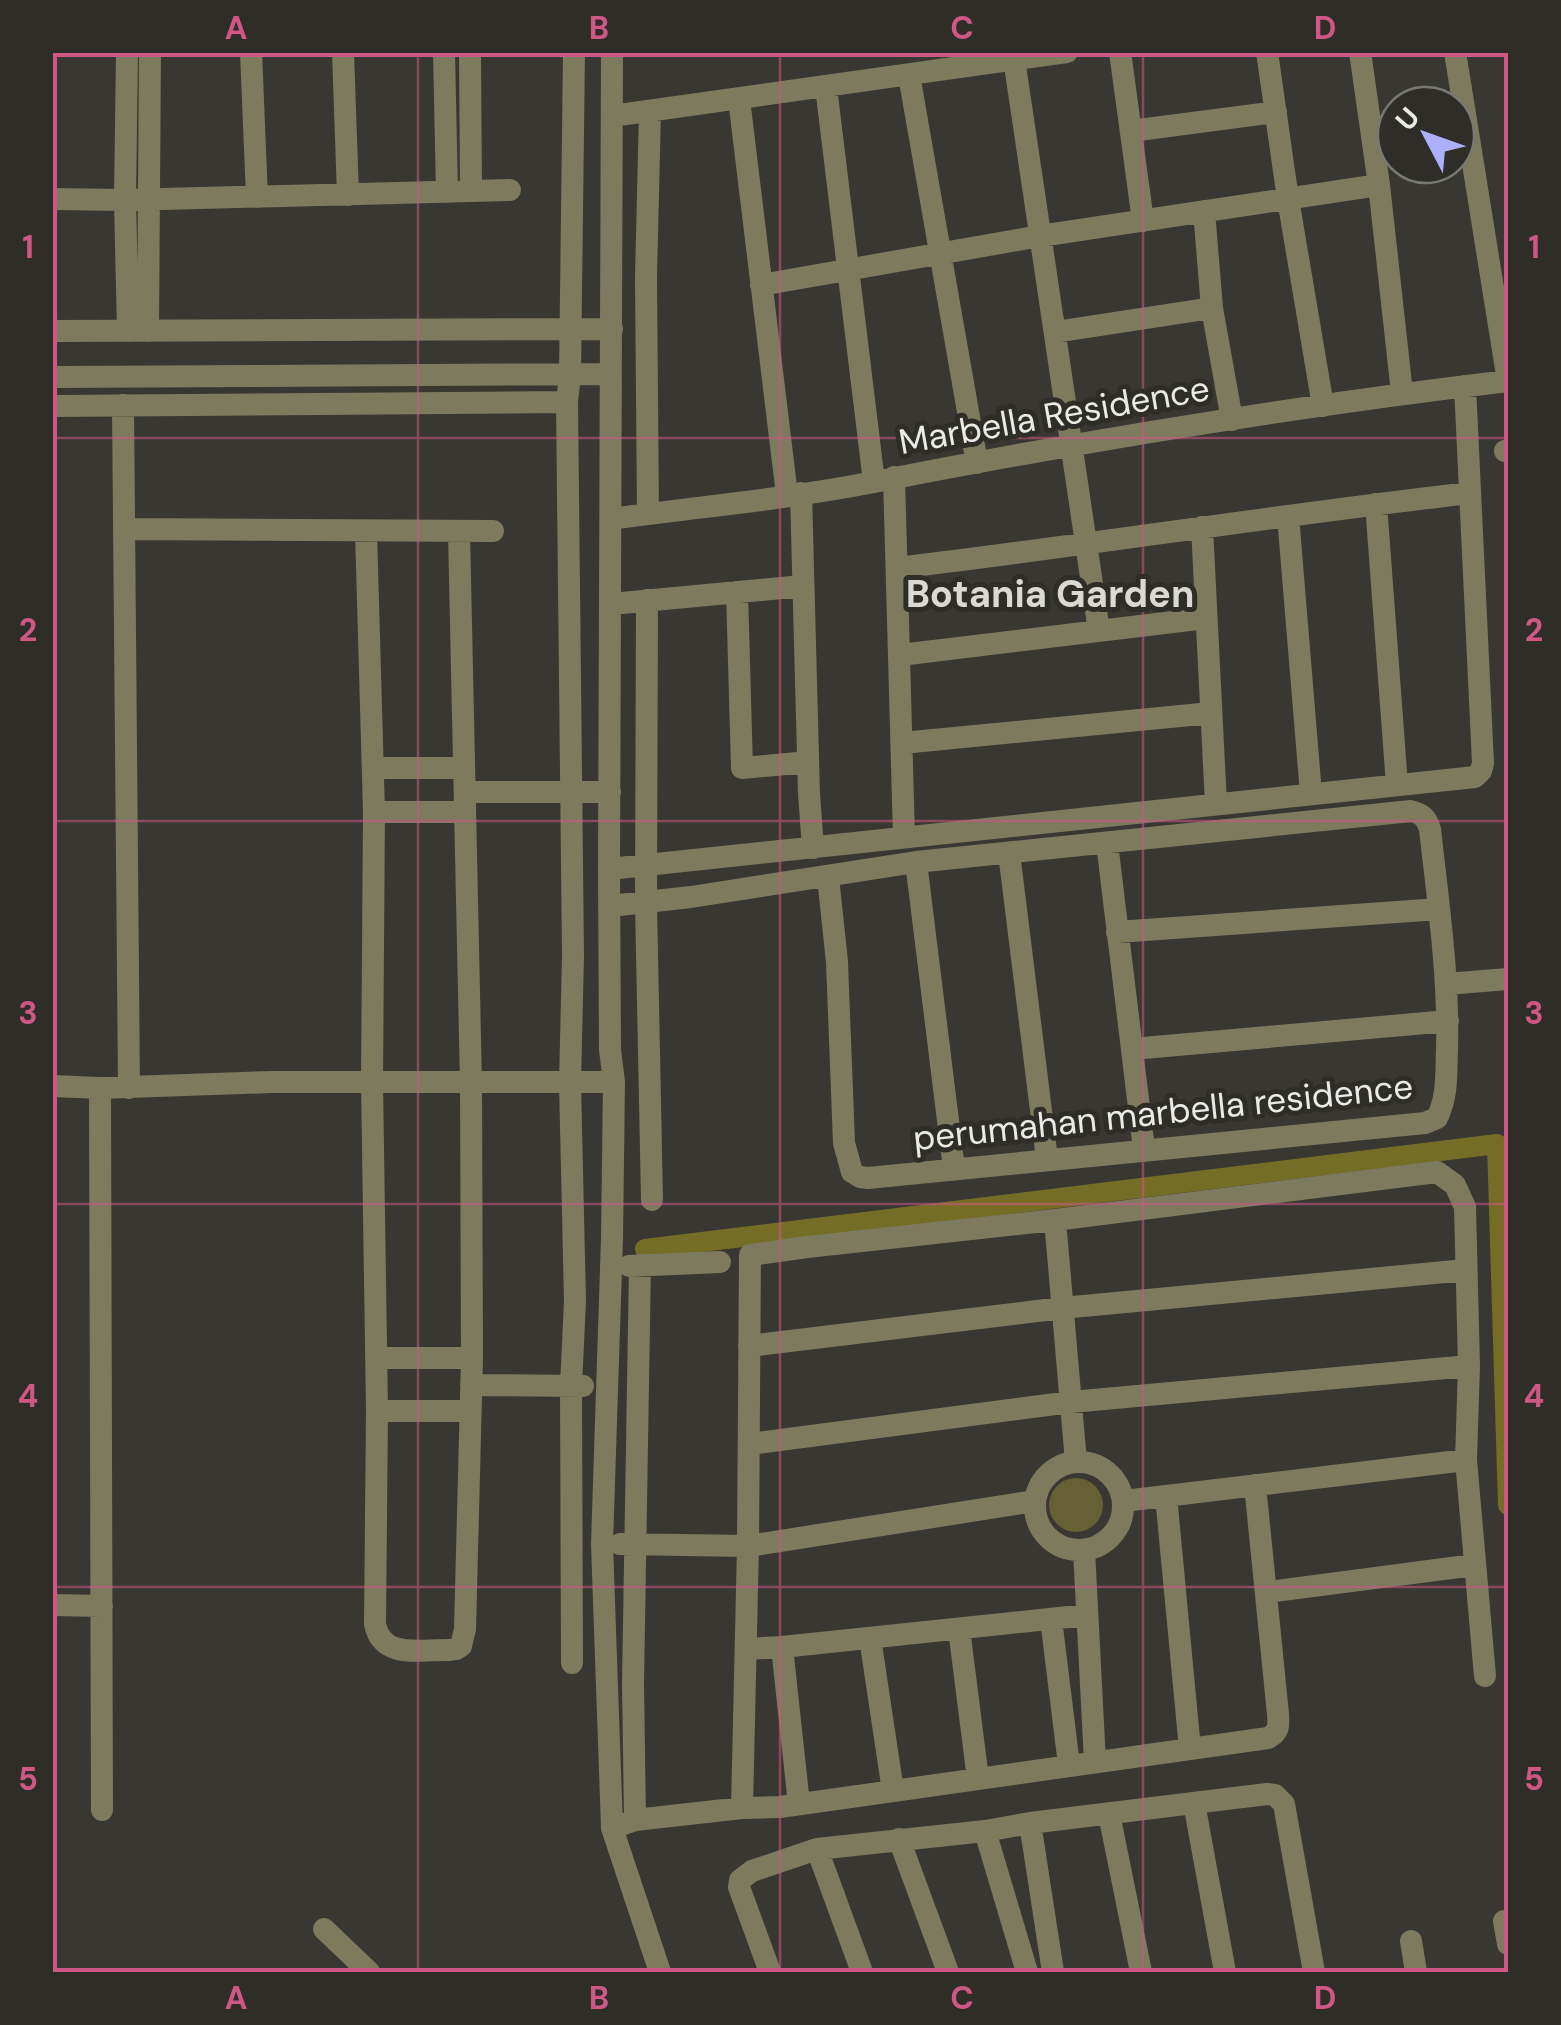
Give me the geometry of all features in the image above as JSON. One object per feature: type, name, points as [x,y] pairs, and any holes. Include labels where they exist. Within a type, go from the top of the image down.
[{"type":"street","points":[[127,52],[125,200],[138,331]]},
{"type":"street","points":[[138,331],[150,199],[150,52]]},
{"type":"street","points":[[251,52],[257,197]]},
{"type":"street","points":[[343,52],[348,196]]},
{"type":"street","points":[[444,52],[447,192]]},
{"type":"street","points":[[470,52],[472,191]]},
{"type":"street","points":[[572,1663],[572,793],[567,402],[574,52]]},
{"type":"street","points":[[612,52],[609,869],[610,1050],[614,1082],[602,1555],[612,1828],[660,1972]]},
{"type":"street","points":[[612,116],[909,75],[1014,56],[1067,52]]},
{"type":"street","points":[[1120,52],[1143,220]]},
{"type":"street","points":[[1268,52],[1322,406]]},
{"type":"street","points":[[1360,52],[1376,164]]},
{"type":"street","points":[[1456,52],[1508,381]]},
{"type":"street","points":[[1014,56],[1099,631]]},
{"type":"street","points":[[909,75],[977,462]]},
{"type":"street","points":[[826,87],[850,269],[898,568],[904,837]]},
{"type":"street","points":[[739,99],[761,284],[794,494],[803,586],[812,848]]},
{"type":"street","points":[[648,514],[646,277],[650,111]]},
{"type":"street","points":[[1130,131],[1276,112]]},
{"type":"street","points":[[761,284],[1040,236],[1379,185],[1402,393]]},
{"type":"street","points":[[52,199],[510,190]]},
{"type":"street","points":[[1204,212],[1212,308],[1232,420]]},
{"type":"street","points":[[612,296],[647,296]]},
{"type":"street","points":[[1055,332],[1212,308]]},
{"type":"street","points":[[52,330],[612,329]]},
{"type":"street","points":[[52,377],[612,374]]},
{"type":"street","name":"Marbella Residence","points":[[611,519],[884,480],[1073,444],[1402,393],[1508,381]]},
{"type":"street","points":[[609,869],[1475,777],[1483,763],[1465,386]]},
{"type":"street","points":[[52,406],[567,402]]},
{"type":"street","points":[[123,406],[129,1088]]},
{"type":"street","points":[[898,568],[1470,493]]},
{"type":"street","points":[[1376,504],[1396,785]]},
{"type":"street","points":[[1288,516],[1311,794]]},
{"type":"street","points":[[1202,528],[1216,804]]},
{"type":"street","points":[[124,529],[493,532]]},
{"type":"street","points":[[366,532],[374,812],[372,1082],[378,1411],[375,1624],[377,1636],[392,1649],[450,1650],[461,1646],[465,1629],[472,1358],[471,1084],[459,532]]},
{"type":"street","points":[[611,604],[803,586]]},
{"type":"street","points":[[737,592],[742,768],[808,762]]},
{"type":"street","points":[[647,600],[646,904],[652,1200]]},
{"type":"street","points":[[900,655],[1206,618]]},
{"type":"street","points":[[902,743],[1211,713]]},
{"type":"street","points":[[373,768],[464,768]]},
{"type":"street","points":[[374,812],[610,792]]},
{"type":"street","name":"perumahan marbella residence","points":[[828,878],[844,1143],[852,1172],[860,1177],[1425,1124],[1437,1118],[1446,1096],[1448,1021],[1430,828],[1421,814],[1411,811],[1106,843]]},
{"type":"street","points":[[610,906],[828,878],[916,862],[1106,843],[1144,1150]]},
{"type":"street","points":[[1009,852],[1047,1159]]},
{"type":"street","points":[[916,862],[954,1169]]},
{"type":"street","points":[[1118,932],[1439,908]]},
{"type":"street","points":[[1446,984],[1508,978]]},
{"type":"street","points":[[1132,1049],[1448,1021]]},
{"type":"street","points":[[571,1072],[610,1050]]},
{"type":"street","points":[[52,1086],[471,1084],[571,1072],[614,1082]]},
{"type":"street","points":[[100,1088],[102,1810]]},
{"type":"street","points":[[742,1808],[750,1255],[1437,1172],[1455,1184],[1465,1207],[1469,1366],[1466,1460],[1485,1676]]},
{"type":"street","points":[[1055,1220],[1076,1462]]},
{"type":"street","points":[[610,1266],[720,1262]]},
{"type":"street","points":[[635,1820],[633,1684],[640,1265]]},
{"type":"street","points":[[749,1346],[1062,1308],[1466,1270]]},
{"type":"street","points":[[376,1358],[472,1358]]},
{"type":"street","points":[[749,1444],[1071,1402],[1469,1366]]},
{"type":"street","points":[[471,1385],[607,1386]]},
{"type":"street","points":[[378,1411],[470,1411]]},
{"type":"street","points":[[1124,1501],[1466,1460]]},
{"type":"street","points":[[1076,1462],[1098,1465],[1110,1474],[1124,1501],[1118,1528],[1097,1547],[1084,1550],[1056,1545],[1038,1524],[1035,1511],[1042,1481],[1053,1470],[1076,1462]]},
{"type":"street","points":[[612,1828],[635,1820],[799,1804],[1268,1738],[1279,1726],[1255,1485]]},
{"type":"street","points":[[1166,1496],[1190,1750]]},
{"type":"street","points":[[571,1570],[636,1544],[748,1546],[1036,1501]]},
{"type":"street","points":[[1084,1550],[1095,1762]]},
{"type":"street","points":[[1268,1592],[1474,1565]]},
{"type":"street","points":[[52,1605],[102,1606]]},
{"type":"street","points":[[746,1649],[1087,1615]]},
{"type":"street","points":[[1051,1618],[1069,1765]]},
{"type":"street","points":[[959,1628],[978,1778]]},
{"type":"street","points":[[870,1638],[893,1791]]},
{"type":"street","points":[[782,1648],[799,1804]]},
{"type":"street","points":[[770,1972],[739,1887],[740,1880],[752,1871],[817,1849],[1268,1794],[1284,1804],[1314,1972]]},
{"type":"street","points":[[1194,1803],[1225,1972]]},
{"type":"street","points":[[1109,1814],[1141,1972]]},
{"type":"street","points":[[1030,1823],[1053,1972]]},
{"type":"street","points":[[985,1831],[1027,1972]]},
{"type":"street","points":[[899,1839],[948,1972]]},
{"type":"street","points":[[817,1849],[862,1972]]},
{"type":"street","points":[[324,1929],[369,1972]]},
{"type":"street","points":[[1411,1941],[1416,1972]]},
{"type":"shaded area","points":[[1076,1478],[1095,1486],[1103,1505],[1095,1524],[1076,1532],[1057,1524],[1049,1505],[1057,1486]]},
{"type":"waterway","points":[[645,1249],[1497,1144],[1508,1505]]},
{"type":"district","name":"Botania Garden","points":[[1050,594]]}]
